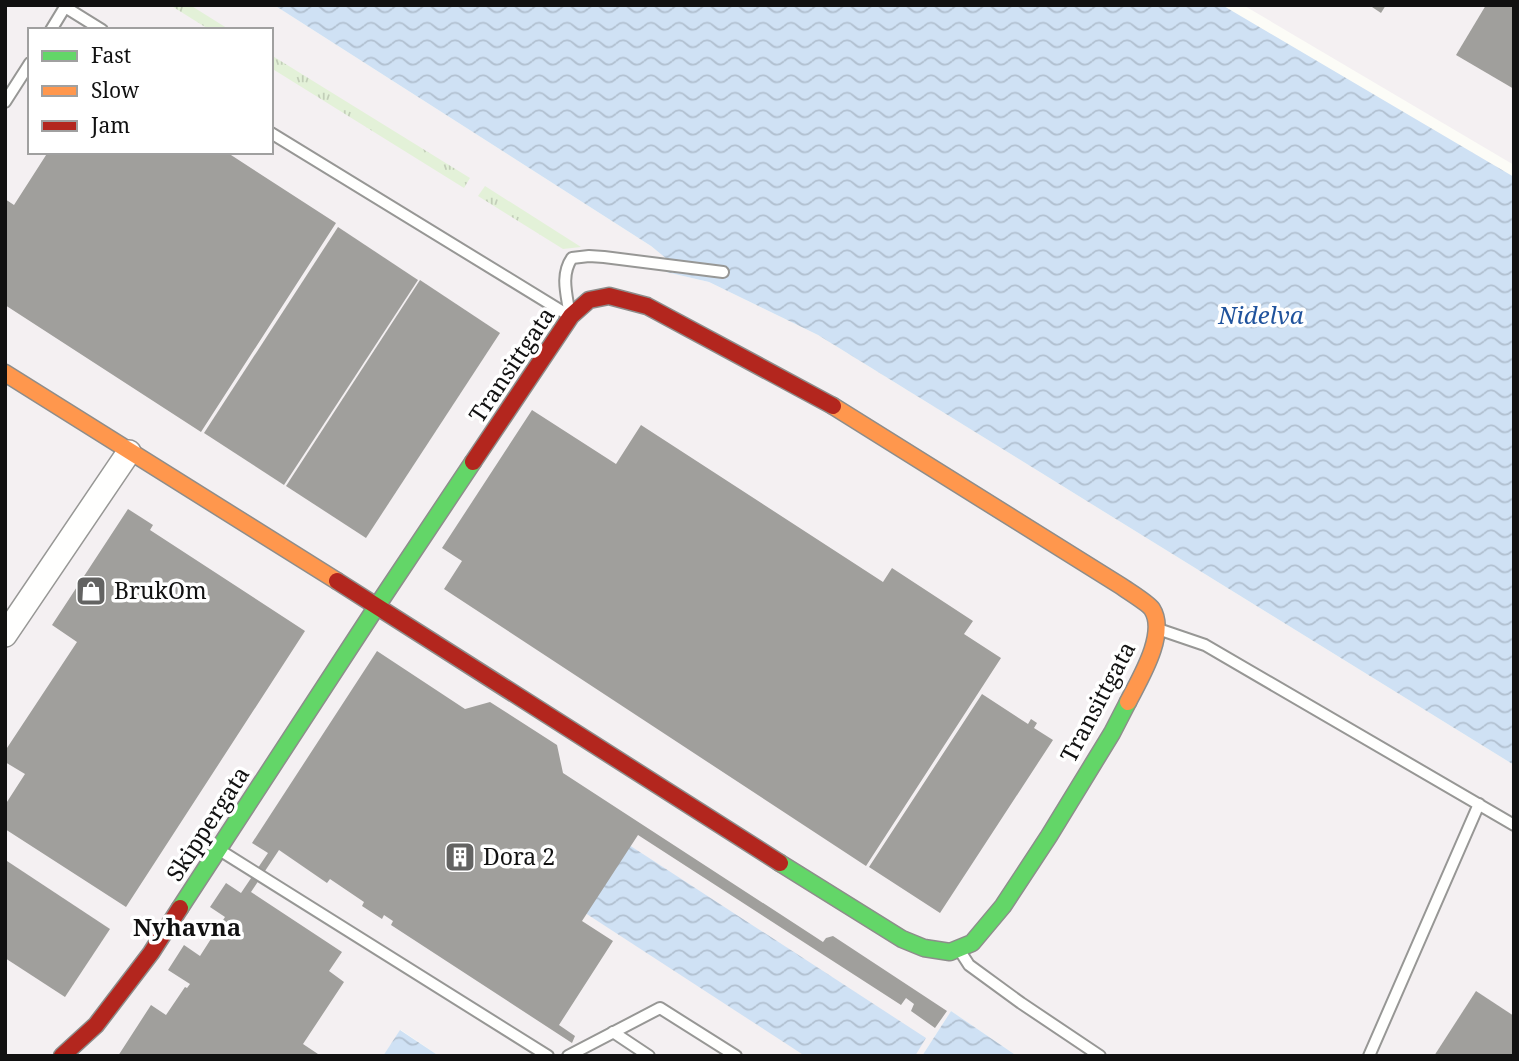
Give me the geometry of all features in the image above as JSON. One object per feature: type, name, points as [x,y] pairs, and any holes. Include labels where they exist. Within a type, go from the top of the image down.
[{"type":"street","name":"Transittgata","points":[[377,606],[570,316],[589,300],[609,296],[648,306],[837,408],[1121,586],[1152,609],[1158,629],[1150,659],[1119,721],[1049,836],[1003,906],[972,943],[959,948]]},
{"type":"street","points":[[5,373],[902,939],[924,948],[950,952],[959,948]]},
{"type":"street","points":[[5,635],[129,452]]},
{"type":"street","name":"Skippergata","points":[[62,1056],[96,1025],[151,953],[377,606]]},
{"type":"lane","points":[[52,28],[64,6],[99,28]]},
{"type":"lane","points":[[5,103],[28,67]]},
{"type":"lane","points":[[273,134],[570,316]]},
{"type":"lane","points":[[570,316],[565,284],[566,266],[572,258],[604,257],[723,272]]},
{"type":"lane","points":[[1158,629],[1205,645],[1514,825]]},
{"type":"lane","points":[[1369,1056],[1479,804]]},
{"type":"lane","points":[[218,850],[548,1056]]},
{"type":"lane","points":[[959,948],[969,965],[1100,1056]]},
{"type":"lane","points":[[568,1056],[660,1008],[736,1056]]},
{"type":"lane","points":[[613,1032],[649,1056]]},
{"type":"shaded area","points":[[5,5],[274,5],[651,246],[667,259],[666,272],[709,282],[818,335],[1514,765],[1514,1056],[1017,1056],[951,1011],[922,1056],[439,1056],[401,1030],[383,1056],[5,1056]]},
{"type":"shaded area","points":[[1243,5],[1514,5],[1514,165]]},
{"type":"green space","points":[[170,5],[190,5],[227,28],[207,28]]},
{"type":"green space","points":[[273,56],[470,178],[464,188],[273,69]]},
{"type":"green space","points":[[485,186],[581,247],[563,249],[478,196]]},
{"type":"water","name":"Nidelva","points":[[274,5],[1222,5],[1514,177],[1514,765],[818,335],[709,282],[666,272],[667,259],[651,246]]},
{"type":"water","points":[[480,748],[926,1038],[915,1056],[805,1056],[436,816]]},
{"type":"water","points":[[951,1011],[1017,1056],[922,1056]]},
{"type":"water","points":[[400,1030],[439,1056],[383,1056]]},
{"type":"building","points":[[1369,5],[1386,5],[1381,13]]},
{"type":"building","points":[[1486,5],[1514,5],[1514,89],[1456,55]]},
{"type":"building","points":[[47,154],[231,154],[336,223],[201,432],[5,305],[5,199],[14,205]]},
{"type":"building","points":[[338,227],[418,280],[284,485],[204,433]]},
{"type":"building","points":[[420,280],[500,333],[366,538],[286,486]]},
{"type":"building","points":[[532,410],[616,464],[641,425],[883,582],[892,568],[973,621],[964,634],[1001,658],[866,866],[444,589],[462,561],[442,548]]},
{"type":"building","points":[[128,509],[153,525],[150,530],[305,631],[126,907],[5,829],[5,805],[25,774],[5,762],[5,751],[77,642],[52,625]]},
{"type":"building","name":"Dora 2","points":[[377,651],[465,709],[490,702],[557,745],[563,773],[823,942],[833,936],[947,1011],[935,1028],[911,1011],[914,1004],[906,998],[901,1005],[638,835],[582,921],[613,941],[559,1025],[575,1036],[572,1043],[391,925],[393,921],[384,915],[382,919],[362,906],[364,902],[330,879],[327,883],[279,850],[251,892],[342,952],[329,971],[344,982],[303,1044],[321,1056],[118,1056],[151,1005],[166,1015],[185,987],[190,984],[168,970],[184,945],[200,956],[225,917],[210,907],[226,883],[241,893],[268,853],[252,843]]},
{"type":"building","points":[[982,694],[1028,724],[1031,719],[1037,723],[1034,728],[1053,740],[940,913],[869,867]]},
{"type":"building","points":[[7,861],[110,929],[65,997],[5,958]]},
{"type":"building","points":[[1476,991],[1514,1016],[1514,1056],[1434,1056]]},
{"type":"traffic: fast","points":[[180,908],[473,462]]},
{"type":"traffic: fast","points":[[780,863],[902,939],[924,948],[950,952],[972,943],[1003,906],[1049,836],[1128,702]]},
{"type":"traffic: slow","points":[[5,373],[337,581]]},
{"type":"traffic: slow","points":[[833,406],[1150,606],[1156,619],[1157,631],[1150,657],[1128,702]]},
{"type":"traffic: jam","points":[[473,462],[571,316],[589,300],[609,296],[647,306],[833,406]]},
{"type":"traffic: jam","points":[[337,581],[780,863]]},
{"type":"traffic: jam","points":[[62,1056],[96,1025],[151,953],[180,908]]},
{"type":"place","name":"BrukOm","points":[[91,591]]},
{"type":"place","name":"Dora 2","points":[[460,857]]},
{"type":"district","name":"Nyhavna","points":[[187,928]]}]
